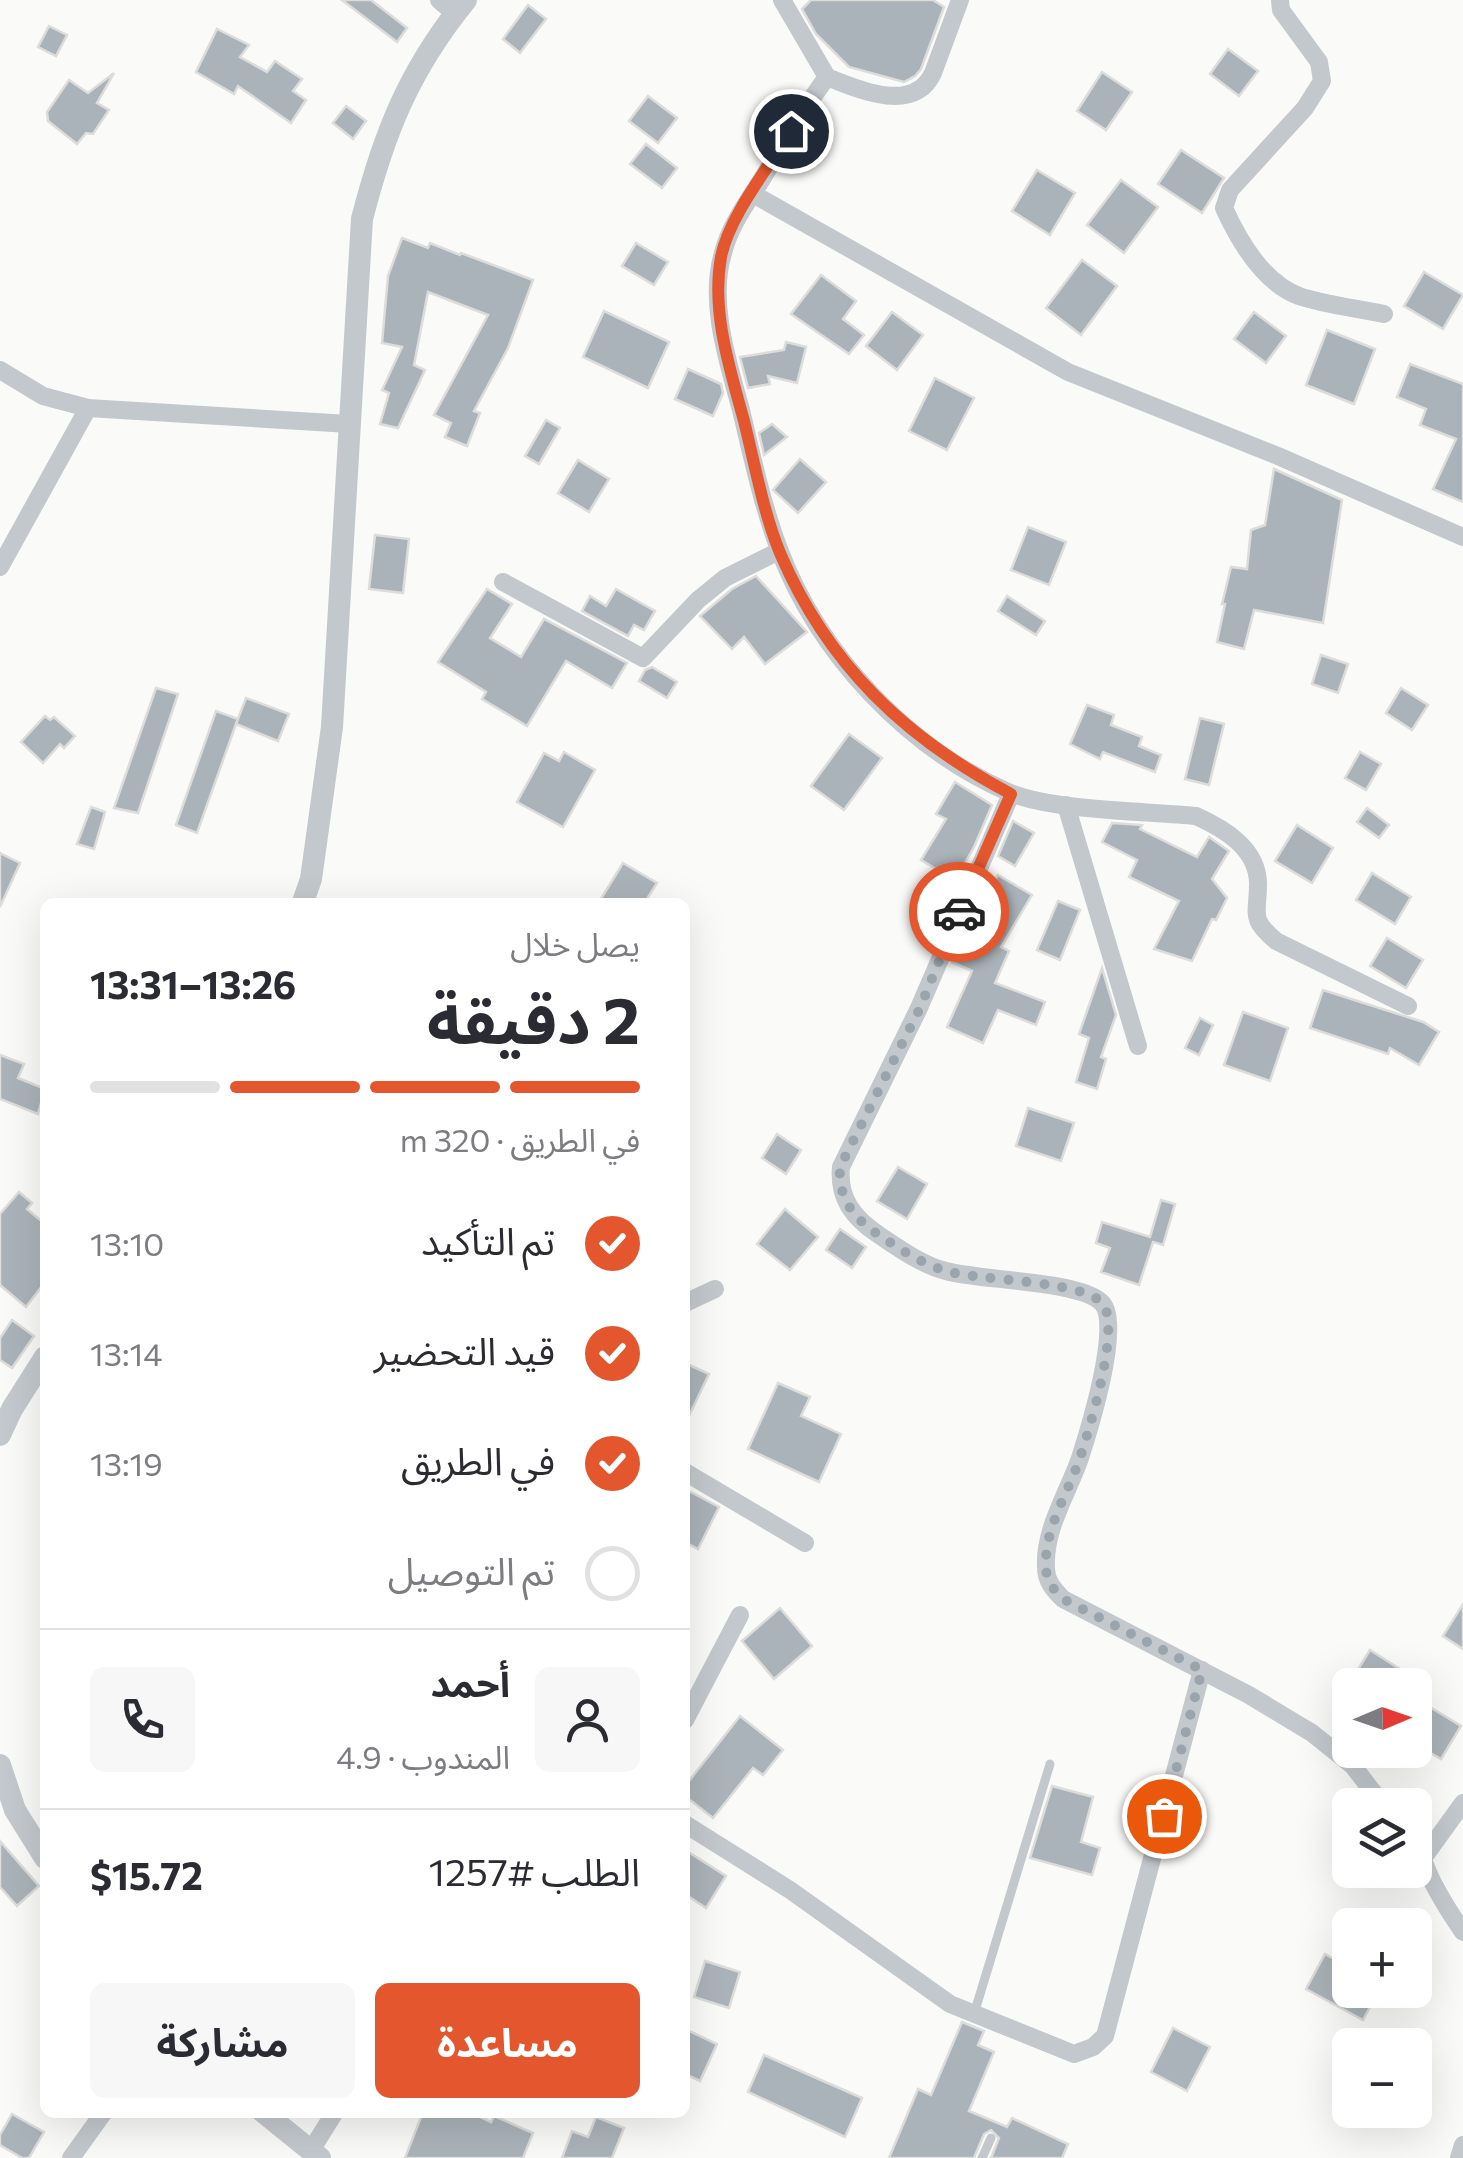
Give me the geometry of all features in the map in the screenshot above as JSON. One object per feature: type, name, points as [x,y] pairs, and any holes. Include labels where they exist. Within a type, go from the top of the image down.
[{"type":"street","points":[[782,0],[827,77],[854,88],[902,98],[928,83],[960,0]]},
{"type":"street","points":[[1280,0],[1281,10],[1319,62],[1322,80],[1305,108],[1230,190],[1224,208],[1260,268],[1296,296],[1384,314]]},
{"type":"street","points":[[304,898],[332,728],[362,219],[380,150],[402,96],[453,5]]},
{"type":"street","points":[[827,77],[733,224],[722,256],[719,296],[730,367],[780,551],[810,612],[841,659],[885,708],[938,752],[1011,794],[1066,804],[1196,816],[1213,824],[1239,842],[1255,864],[1258,883],[1254,914],[1262,928],[1276,941],[1408,1006]]},
{"type":"street","points":[[753,194],[1068,372],[1278,456],[1463,537]]},
{"type":"street","points":[[0,370],[42,396],[88,408],[349,424]]},
{"type":"street","points":[[0,567],[88,408]]},
{"type":"street","points":[[503,582],[644,658],[698,600],[725,578],[780,551]]},
{"type":"street","points":[[1011,794],[920,1008],[840,1167],[839,1188],[864,1226],[944,1271],[1070,1290],[1098,1298],[1106,1307],[1110,1320],[1101,1381],[1080,1458],[1048,1540],[1046,1569],[1050,1586],[1063,1599],[1202,1670],[1312,1733],[1353,1766],[1370,1788]]},
{"type":"street","points":[[1066,804],[1138,1046]]},
{"type":"street","points":[[690,1301],[715,1289]]},
{"type":"street","points":[[0,1436],[40,1365]]},
{"type":"street","points":[[690,1475],[805,1542]]},
{"type":"street","points":[[690,1711],[740,1616]]},
{"type":"street","points":[[690,1827],[790,1890],[950,2004],[1074,2054],[1105,2036],[1202,1670]]},
{"type":"street","points":[[0,1764],[15,1810],[40,1850]]},
{"type":"street","points":[[1432,1838],[1463,1803]]},
{"type":"street","points":[[1432,1881],[1463,1932]]},
{"type":"street","points":[[70,2158],[100,2118]]},
{"type":"street","points":[[270,2118],[315,2155],[332,2118]]},
{"type":"street","points":[[1459,2158],[1463,2145]]},
{"type":"lane","points":[[974,2014],[1050,1764]]},
{"type":"lane","points":[[982,2158],[991,2138]]},
{"type":"building","points":[[342,0],[371,0],[407,28],[397,42]]},
{"type":"building","points":[[811,0],[933,0],[944,7],[921,69],[904,82],[849,67],[816,34],[802,9]]},
{"type":"building","points":[[528,5],[546,19],[520,53],[503,39]]},
{"type":"building","points":[[49,26],[67,35],[56,56],[38,47]]},
{"type":"building","points":[[217,29],[249,45],[240,57],[267,72],[275,61],[302,79],[293,91],[306,100],[291,123],[238,86],[234,94],[196,72]]},
{"type":"building","points":[[1228,49],[1258,71],[1239,96],[1210,74]]},
{"type":"building","points":[[1102,72],[1132,92],[1106,130],[1077,111]]},
{"type":"building","points":[[114,73],[97,103],[109,110],[93,134],[86,133],[77,144],[48,121],[47,112],[69,80],[88,93]]},
{"type":"building","points":[[648,96],[677,118],[658,143],[629,121]]},
{"type":"building","points":[[346,106],[366,121],[353,139],[333,123]]},
{"type":"building","points":[[646,144],[677,168],[662,188],[630,164]]},
{"type":"building","points":[[1181,150],[1224,178],[1202,213],[1158,184]]},
{"type":"building","points":[[1037,170],[1075,193],[1050,235],[1012,211]]},
{"type":"building","points":[[1121,180],[1158,207],[1124,253],[1087,225]]},
{"type":"building","points":[[402,238],[428,248],[430,243],[533,280],[508,348],[474,411],[480,413],[467,446],[445,437],[451,423],[434,415],[488,315],[428,292],[414,365],[425,370],[398,428],[380,424],[389,393],[382,390],[402,347],[382,343],[388,276]]},
{"type":"building","points":[[636,243],[668,262],[654,285],[622,266]]},
{"type":"building","points":[[1082,260],[1117,286],[1081,335],[1046,308]]},
{"type":"building","points":[[1424,272],[1463,295],[1443,329],[1404,306]]},
{"type":"building","points":[[821,275],[856,301],[843,319],[864,335],[849,354],[791,314]]},
{"type":"building","points":[[604,311],[669,342],[648,388],[583,357]]},
{"type":"building","points":[[892,312],[923,335],[897,370],[866,346]]},
{"type":"building","points":[[1254,312],[1286,336],[1266,363],[1234,339]]},
{"type":"building","points":[[1327,330],[1375,349],[1354,404],[1306,385]]},
{"type":"building","points":[[786,342],[806,347],[797,383],[768,376],[770,384],[748,388],[740,357],[784,350]]},
{"type":"building","points":[[1410,364],[1463,384],[1463,502],[1433,489],[1456,439],[1420,425],[1426,409],[1397,397]]},
{"type":"building","points":[[688,369],[721,384],[723,393],[713,416],[675,399]]},
{"type":"building","points":[[935,378],[974,398],[947,450],[909,431]]},
{"type":"building","points":[[546,420],[560,428],[539,464],[525,456]]},
{"type":"building","points":[[772,424],[787,437],[764,455],[759,433]]},
{"type":"building","points":[[800,459],[826,482],[798,513],[773,490]]},
{"type":"building","points":[[578,460],[609,479],[589,512],[558,493]]},
{"type":"building","points":[[1274,469],[1342,500],[1323,623],[1254,610],[1244,649],[1217,642],[1222,604],[1231,567],[1247,569],[1251,530],[1265,525]]},
{"type":"building","points":[[1028,527],[1066,542],[1049,585],[1011,570]]},
{"type":"building","points":[[375,535],[409,539],[403,593],[369,589]]},
{"type":"building","points":[[756,576],[807,632],[765,664],[744,637],[732,649],[700,616],[732,589]]},
{"type":"building","points":[[487,589],[512,604],[490,638],[521,657],[544,619],[627,663],[612,688],[566,661],[527,726],[482,699],[486,692],[438,662]]},
{"type":"building","points":[[616,589],[655,611],[644,630],[634,625],[628,636],[582,611],[590,596],[606,606]]},
{"type":"building","points":[[1007,596],[1045,621],[1036,635],[998,611]]},
{"type":"building","points":[[1321,655],[1348,664],[1338,693],[1312,684]]},
{"type":"building","points":[[652,667],[677,682],[667,698],[639,681],[645,670]]},
{"type":"building","points":[[156,688],[178,694],[138,813],[114,808]]},
{"type":"building","points":[[1401,688],[1428,705],[1412,730],[1386,713]]},
{"type":"building","points":[[246,698],[289,714],[278,741],[236,724],[197,833],[176,825],[216,711],[238,719]]},
{"type":"building","points":[[1087,705],[1114,715],[1111,725],[1142,737],[1139,746],[1161,755],[1155,772],[1103,752],[1100,759],[1070,744]]},
{"type":"building","points":[[45,716],[50,720],[54,717],[75,736],[64,748],[60,744],[43,763],[21,742]]},
{"type":"building","points":[[1200,718],[1224,724],[1209,785],[1185,779]]},
{"type":"building","points":[[849,734],[882,758],[844,810],[811,786]]},
{"type":"building","points":[[564,752],[595,770],[563,827],[517,802],[544,753],[559,761]]},
{"type":"building","points":[[1360,752],[1381,764],[1366,790],[1345,778]]},
{"type":"building","points":[[955,782],[992,805],[955,880],[921,860],[946,819],[936,814]]},
{"type":"building","points":[[91,807],[105,812],[94,849],[77,844]]},
{"type":"building","points":[[1367,808],[1389,825],[1379,838],[1357,822]]},
{"type":"building","points":[[1013,821],[1034,833],[1015,866],[998,856]]},
{"type":"building","points":[[1112,823],[1142,825],[1140,829],[1197,857],[1209,837],[1229,851],[1212,879],[1227,898],[1192,961],[1154,949],[1179,901],[1129,877],[1137,860],[1102,842]]},
{"type":"building","points":[[1297,825],[1333,848],[1312,883],[1275,861]]},
{"type":"building","points":[[0,853],[20,863],[0,907]]},
{"type":"building","points":[[623,863],[657,883],[648,898],[601,898]]},
{"type":"building","points":[[1372,873],[1411,897],[1395,924],[1356,900]]},
{"type":"building","points":[[998,875],[1032,895],[1001,947],[1009,951],[995,983],[1045,1002],[1036,1025],[998,1010],[983,1043],[947,1027],[972,971],[952,962]]},
{"type":"building","points":[[1058,901],[1080,910],[1060,960],[1037,950]]},
{"type":"building","points":[[1387,938],[1423,960],[1406,988],[1370,966]]},
{"type":"building","points":[[1102,968],[1116,1015],[1101,1057],[1106,1059],[1097,1089],[1076,1082],[1089,1038],[1079,1034]]},
{"type":"building","points":[[1323,990],[1423,1022],[1439,1032],[1419,1065],[1390,1048],[1388,1054],[1310,1028]]},
{"type":"building","points":[[1243,1012],[1288,1028],[1270,1081],[1224,1065]]},
{"type":"building","points":[[1200,1018],[1213,1025],[1199,1055],[1185,1048]]},
{"type":"building","points":[[0,1055],[24,1064],[18,1078],[40,1087],[38,1114],[0,1099]]},
{"type":"building","points":[[1028,1108],[1074,1123],[1061,1161],[1016,1146]]},
{"type":"building","points":[[777,1134],[801,1150],[786,1174],[762,1158]]},
{"type":"building","points":[[898,1167],[927,1184],[907,1219],[877,1201]]},
{"type":"building","points":[[19,1192],[32,1203],[27,1209],[40,1220],[40,1289],[26,1307],[0,1285],[0,1214]]},
{"type":"building","points":[[1161,1200],[1175,1204],[1163,1245],[1153,1242],[1139,1285],[1101,1272],[1110,1248],[1096,1243],[1102,1222],[1150,1237]]},
{"type":"building","points":[[785,1209],[818,1237],[790,1270],[757,1244]]},
{"type":"building","points":[[840,1229],[866,1247],[852,1268],[826,1250]]},
{"type":"building","points":[[12,1320],[34,1336],[12,1368],[0,1360],[0,1338]]},
{"type":"building","points":[[690,1365],[709,1374],[690,1414]]},
{"type":"building","points":[[778,1383],[810,1397],[801,1416],[841,1434],[819,1482],[748,1449]]},
{"type":"building","points":[[690,1492],[719,1507],[698,1549],[690,1545]]},
{"type":"building","points":[[1463,1604],[1463,1649],[1443,1636]]},
{"type":"building","points":[[780,1608],[812,1646],[774,1679],[742,1641]]},
{"type":"building","points":[[1370,1650],[1398,1668],[1359,1668]]},
{"type":"building","points":[[1432,1708],[1461,1726],[1441,1759],[1432,1754]]},
{"type":"building","points":[[740,1716],[783,1750],[763,1775],[753,1768],[713,1818],[690,1800],[690,1780]]},
{"type":"building","points":[[1052,1786],[1093,1797],[1081,1842],[1100,1848],[1092,1875],[1030,1858]]},
{"type":"building","points":[[0,1841],[39,1886],[17,1906],[0,1887]]},
{"type":"building","points":[[690,1853],[726,1876],[706,1908],[690,1897]]},
{"type":"building","points":[[1325,1954],[1332,1958],[1332,2003],[1306,1989]]},
{"type":"building","points":[[705,1961],[740,1972],[729,2008],[694,1997]]},
{"type":"building","points":[[1341,2008],[1369,2008],[1363,2020]]},
{"type":"building","points":[[962,2022],[984,2031],[978,2045],[994,2052],[969,2111],[1007,2127],[1012,2118],[1068,2144],[1062,2158],[991,2158],[999,2138],[991,2130],[984,2134],[974,2158],[889,2158],[918,2089],[931,2095]]},
{"type":"building","points":[[1173,2028],[1210,2047],[1187,2091],[1151,2072]]},
{"type":"building","points":[[690,2031],[717,2044],[700,2081],[690,2076]]},
{"type":"building","points":[[764,2055],[862,2098],[845,2137],[748,2092]]},
{"type":"building","points":[[12,2114],[44,2132],[29,2158],[0,2145],[0,2135]]},
{"type":"building","points":[[421,2118],[483,2118],[491,2122],[499,2118],[533,2133],[523,2158],[405,2158]]},
{"type":"building","points":[[596,2118],[624,2128],[612,2158],[562,2158],[572,2131],[588,2137]]},
{"type":"way so far","points":[[959,912],[920,1008],[840,1167],[839,1188],[864,1226],[944,1271],[1070,1290],[1098,1298],[1106,1307],[1110,1320],[1101,1381],[1080,1458],[1048,1540],[1046,1569],[1050,1586],[1063,1599],[1202,1670],[1164,1816]]},
{"type":"route","points":[[791,131],[733,224],[722,256],[719,296],[723,338],[766,508],[780,551],[810,612],[841,659],[885,708],[938,752],[1011,794],[959,912]]}]
